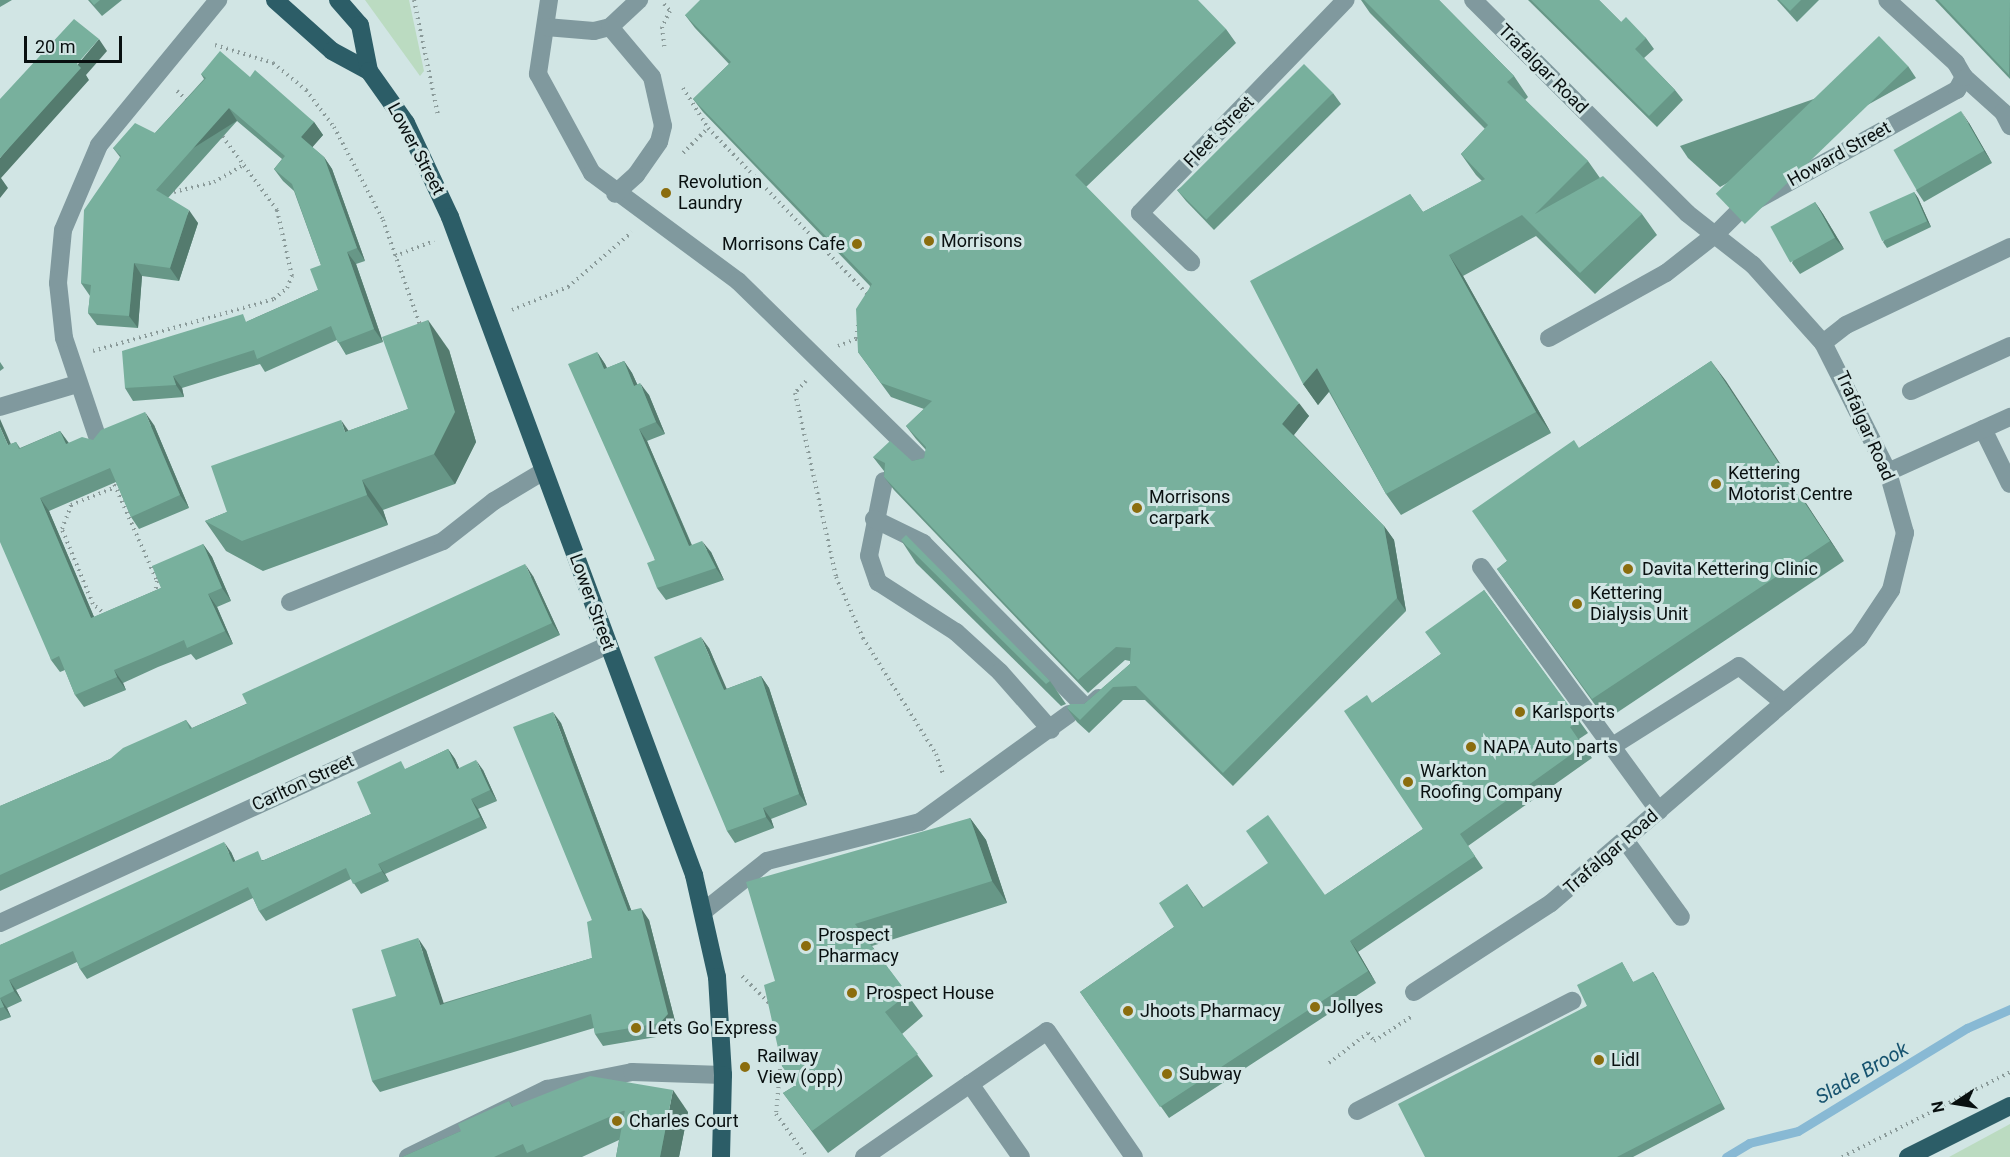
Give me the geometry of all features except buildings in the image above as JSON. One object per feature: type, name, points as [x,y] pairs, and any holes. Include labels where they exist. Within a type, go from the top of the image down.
[{"type":"main road","name":"Lower Street","points":[[338,0],[360,26],[369,71],[430,169],[544,471],[704,911],[717,977],[723,1075],[720,1157]]},
{"type":"main road","name":"Lower Street","points":[[279,2],[332,51],[369,71]]},
{"type":"main road","points":[[1908,1157],[2010,1106]]},
{"type":"street","points":[[99,442],[69,357],[58,283],[63,230],[99,145],[218,0]]},
{"type":"street","points":[[549,0],[538,74],[565,132],[592,173],[615,194],[738,281],[925,464]]},
{"type":"street","points":[[546,27],[594,31],[610,27],[639,0]]},
{"type":"street","name":"Fleet Street","points":[[1191,262],[1140,213],[1346,0]]},
{"type":"street","name":"Trafalgar Road","points":[[1414,992],[1551,903],[1859,638],[1891,590],[1905,533],[1888,472],[1823,343],[1753,265],[1687,213],[1473,0]]},
{"type":"street","points":[[1887,0],[1956,63],[1964,77],[2002,112],[2010,126]]},
{"type":"street","points":[[610,27],[652,77],[663,126],[659,142],[636,175],[615,194]]},
{"type":"street","name":"Howard Street","points":[[1549,338],[1666,273],[1716,234],[1742,208],[1957,90],[1964,77]]},
{"type":"street","points":[[1823,343],[1846,325],[2010,247]]},
{"type":"street","points":[[1911,391],[2010,346]]},
{"type":"street","points":[[0,407],[77,384]]},
{"type":"street","points":[[1888,472],[2010,417]]},
{"type":"street","points":[[1983,429],[2010,484]]},
{"type":"street","points":[[290,602],[443,541],[494,501],[544,471]]},
{"type":"street","points":[[884,481],[874,519],[869,556],[878,582],[956,633],[1000,672],[1051,730]]},
{"type":"street","points":[[874,519],[923,543],[1087,709],[1114,685]]},
{"type":"street","points":[[1481,567],[1659,811]]},
{"type":"street","name":"Carlton Street","points":[[0,923],[608,645]]},
{"type":"street","points":[[1611,747],[1739,666],[1784,704]]},
{"type":"street","points":[[704,911],[767,861],[920,822],[1051,730],[1069,714]]},
{"type":"street","points":[[1625,840],[1681,917]]},
{"type":"street","points":[[1358,1111],[1572,1001]]},
{"type":"street","points":[[864,1157],[1047,1031],[1134,1157]]},
{"type":"street","points":[[408,1157],[547,1089],[632,1072],[723,1075]]},
{"type":"street","points":[[970,1084],[1021,1157]]},
{"type":"path","points":[[414,0],[438,115]]},
{"type":"path","points":[[196,27],[219,50],[273,63],[306,90],[334,127],[395,256],[424,337]]},
{"type":"path","points":[[156,73],[199,111]]},
{"type":"path","points":[[69,357],[274,299],[287,288],[292,276],[278,210],[215,128]]},
{"type":"path","points":[[674,162],[708,128],[873,299],[867,307]]},
{"type":"path","points":[[174,192],[214,182],[244,164]]},
{"type":"path","points":[[504,313],[568,287],[634,229]]},
{"type":"path","points":[[395,256],[421,246]]},
{"type":"path","points":[[856,339],[861,315]]},
{"type":"path","points":[[833,352],[844,339],[867,338]]},
{"type":"path","points":[[99,442],[157,581],[149,604]]},
{"type":"path","points":[[114,617],[93,604],[62,529],[70,505],[116,487]]},
{"type":"path","points":[[744,976],[772,1005],[774,1016]]},
{"type":"path","points":[[1329,1063],[1368,1033],[1374,1041],[1412,1017],[1414,992]]},
{"type":"path","points":[[782,1048],[776,1114],[807,1157]]},
{"type":"path","points":[[1842,1157],[2010,1072]]},
{"type":"path","points":[[778,1087],[786,1096]]},
{"type":"green space","points":[[365,0],[409,0],[424,71],[420,76]]},
{"type":"green space","points":[[2010,1124],[2010,1157],[1949,1157]]},
{"type":"waterway","name":"Slade Brook","points":[[1726,1157],[1749,1143],[1798,1131],[1967,1028],[2010,1009]]},
{"type":"place","name":"Revolution Laundry","points":[[666,193]]},
{"type":"place","name":"Morrisons","points":[[929,241]]},
{"type":"place","name":"Morrisons Cafe","points":[[857,244]]},
{"type":"place","name":"Kettering Motorist Centre","points":[[1716,484]]},
{"type":"place","name":"Morrisons carpark","points":[[1137,508]]},
{"type":"place","name":"Davita Kettering Clinic","points":[[1628,569]]},
{"type":"place","name":"Kettering Dialysis Unit","points":[[1577,604]]},
{"type":"place","name":"Karlsports","points":[[1520,712]]},
{"type":"place","name":"NAPA Auto parts","points":[[1471,747]]},
{"type":"place","name":"Warkton Roofing Company","points":[[1408,782]]},
{"type":"place","name":"Prospect Pharmacy","points":[[806,946]]},
{"type":"place","name":"Prospect House","points":[[852,993]]},
{"type":"place","name":"Jollyes","points":[[1315,1007]]},
{"type":"place","name":"Jhoots Pharmacy","points":[[1128,1011]]},
{"type":"place","name":"Lets Go Express","points":[[636,1028]]},
{"type":"place","name":"Lidl","points":[[1599,1060]]},
{"type":"place","name":"Railway View (opp)","points":[[745,1067]]},
{"type":"place","name":"Subway","points":[[1167,1074]]},
{"type":"place","name":"Charles Court","points":[[617,1121]]}]
